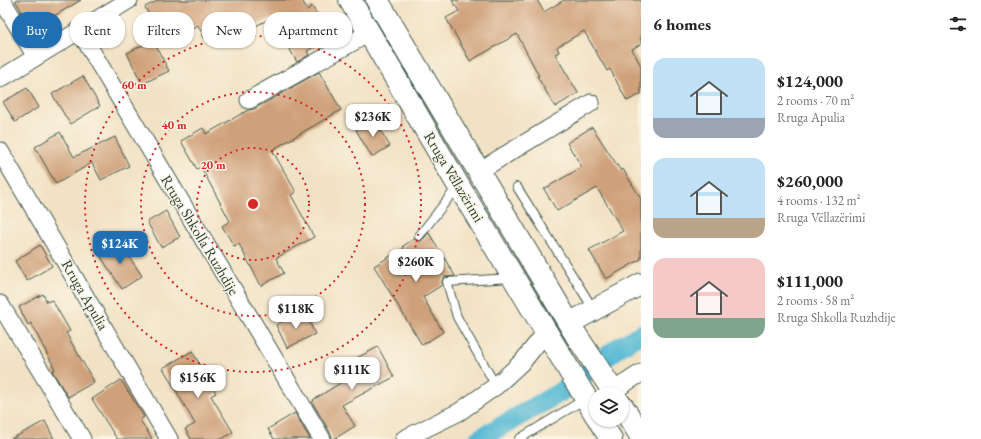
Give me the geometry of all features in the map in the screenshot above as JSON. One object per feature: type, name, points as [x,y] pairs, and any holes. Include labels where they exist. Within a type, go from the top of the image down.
[{"type":"main road","name":"Rruga Vëllazërimi","points":[[350,0],[458,185],[588,402]]},
{"type":"main road","name":"Rruga Vëllazërimi","points":[[377,0],[573,329],[610,387]]},
{"type":"main road","name":"Rruga Vëllazërimi","points":[[629,417],[641,436]]},
{"type":"main road","points":[[603,427],[611,439]]},
{"type":"street","points":[[2,0],[36,57]]},
{"type":"street","points":[[109,12],[129,0]]},
{"type":"street","points":[[249,100],[369,33]]},
{"type":"street","points":[[0,78],[70,36]]},
{"type":"street","name":"Rruga Shkolla Ruzhdije","points":[[90,48],[322,439]]},
{"type":"street","points":[[479,171],[591,103]]},
{"type":"street","name":"Rruga Apulia","points":[[0,151],[169,439]]},
{"type":"street","points":[[573,329],[595,310],[641,284]]},
{"type":"street","points":[[0,304],[82,439]]},
{"type":"street","points":[[404,439],[458,412],[496,386],[522,361],[550,338]]},
{"type":"street","points":[[624,387],[641,373]]},
{"type":"lane","points":[[419,236],[458,185]]},
{"type":"lane","points":[[517,187],[595,310]]},
{"type":"lane","points":[[496,386],[457,317],[448,282],[514,278]]},
{"type":"lane","points":[[519,439],[588,402]]},
{"type":"building","points":[[15,0],[81,0],[61,12],[22,12]]},
{"type":"building","points":[[159,0],[302,0],[307,10],[312,6],[315,12],[264,12],[264,22],[256,26],[256,12],[202,12],[202,34],[198,25],[194,27],[194,12],[148,12],[145,7]]},
{"type":"building","points":[[452,0],[537,0],[544,12],[564,0],[641,0],[641,44],[632,49],[641,66],[641,94],[627,101],[610,69],[607,71],[584,31],[557,47],[559,52],[555,54],[578,93],[555,107],[537,76],[539,76],[517,34],[470,61],[446,18],[459,11]]},
{"type":"building","points":[[137,48],[157,48],[169,71],[142,84],[127,53]]},
{"type":"building","points":[[289,48],[312,48],[307,51],[309,55],[297,62]]},
{"type":"building","points":[[319,72],[341,110],[272,150],[296,192],[291,195],[314,237],[276,258],[284,273],[261,286],[239,244],[234,246],[222,226],[230,221],[201,167],[197,169],[181,141],[203,128],[206,134]]},
{"type":"building","points":[[83,76],[100,106],[70,124],[52,94]]},
{"type":"building","points":[[27,88],[39,107],[15,122],[3,102]]},
{"type":"building","points":[[374,120],[390,146],[372,157],[356,130]]},
{"type":"building","points":[[592,127],[621,171],[623,169],[641,199],[641,259],[606,279],[589,250],[623,231],[597,188],[557,211],[544,189],[582,167],[567,143]]},
{"type":"building","points":[[60,132],[74,157],[115,137],[129,166],[101,180],[92,163],[56,184],[35,147]]},
{"type":"building","points":[[166,211],[180,237],[161,247],[147,222]]},
{"type":"building","points":[[429,233],[455,276],[444,277],[442,285],[423,297],[443,332],[422,345],[374,266],[404,248],[403,246],[414,239],[421,241]]},
{"type":"building","points":[[119,241],[142,276],[122,289],[99,254]]},
{"type":"building","points":[[40,245],[52,266],[27,281],[15,261]]},
{"type":"building","points":[[43,294],[47,302],[52,300],[70,331],[66,333],[94,382],[68,397],[52,371],[55,369],[31,323],[28,325],[19,307]]},
{"type":"building","points":[[304,311],[315,334],[287,348],[276,325]]},
{"type":"building","points":[[378,347],[394,377],[342,405],[355,426],[332,439],[331,434],[312,402],[314,401],[313,400],[355,374],[349,362]]},
{"type":"building","points":[[192,351],[216,393],[211,396],[233,432],[222,439],[191,439],[185,429],[195,424],[163,368]]},
{"type":"building","points":[[121,380],[144,417],[140,420],[152,439],[117,439],[92,399]]},
{"type":"building","points":[[295,413],[310,439],[274,439],[268,429]]},
{"type":"building","points":[[45,421],[54,439],[11,439]]},
{"type":"waterway","points":[[479,439],[564,390],[619,347],[641,334]]}]
